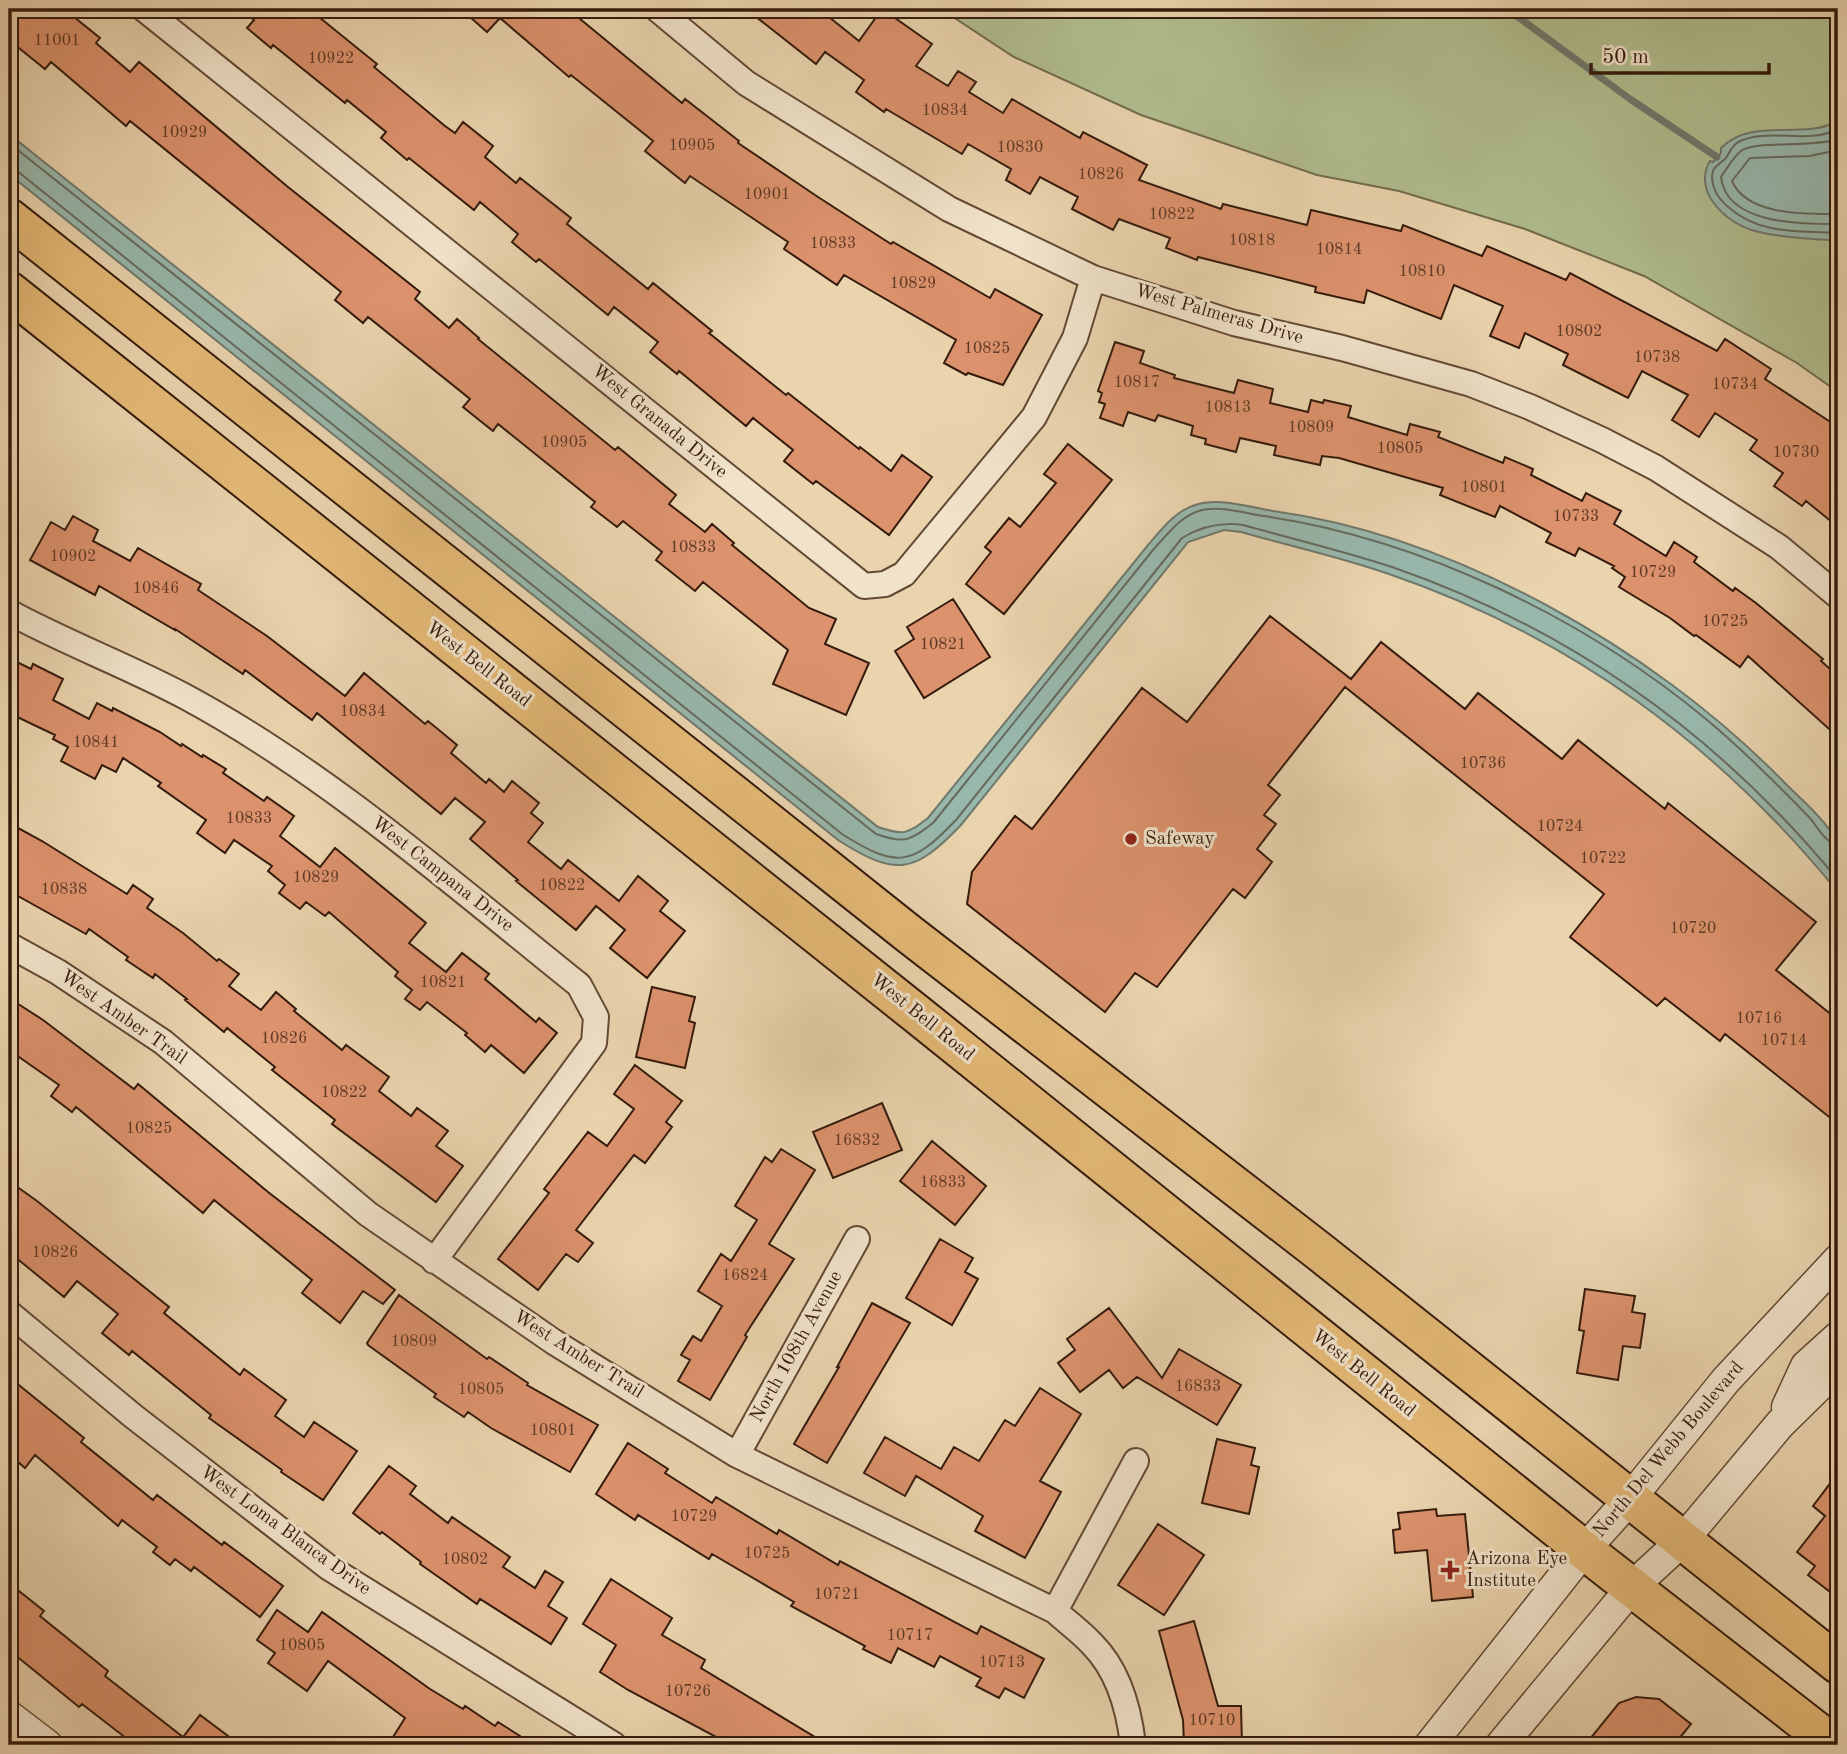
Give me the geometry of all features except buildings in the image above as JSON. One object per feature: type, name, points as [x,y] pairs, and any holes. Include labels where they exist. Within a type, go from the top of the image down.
[{"type":"main road","points":[[9,218],[919,942],[1320,1252],[1838,1664]]},
{"type":"main road","name":"West Bell Road","points":[[9,291],[1584,1550],[1834,1745]]},
{"type":"main road","points":[[1077,1143],[1114,1093]]},
{"type":"street","name":"West Granada Drive","points":[[144,9],[864,586],[885,584],[904,574],[1034,418],[1075,338],[1093,278]]},
{"type":"street","name":"West Palmeras Drive","points":[[657,9],[746,83],[949,209],[1093,278],[1234,323],[1342,348],[1471,384],[1530,407],[1602,440],[1666,474],[1779,547],[1838,596]]},
{"type":"street","name":"West Campana Drive","points":[[9,612],[186,697],[273,751],[353,805],[579,985],[596,1017],[594,1043],[434,1261]]},
{"type":"street","name":"West Amber Trail","points":[[9,945],[58,972],[163,1042],[368,1214],[554,1342],[737,1455],[1055,1611],[1094,1646],[1119,1683],[1131,1723],[1133,1745]]},
{"type":"street","name":"North 108th Avenue","points":[[737,1455],[858,1239]]},
{"type":"street","name":"North Del Webb Boulevard","points":[[1430,1745],[1584,1550],[1629,1500],[1726,1380],[1838,1260]]},
{"type":"street","name":"West Loma Blanca Drive","points":[[9,1314],[133,1416],[328,1567],[614,1745]]},
{"type":"street","points":[[1780,1424],[1806,1366],[1838,1337]]},
{"type":"street","points":[[1501,1745],[1633,1586],[1683,1540],[1780,1424],[1838,1367]]},
{"type":"street","points":[[1055,1611],[1136,1461]]},
{"type":"street","points":[[9,1716],[47,1745]]},
{"type":"green space","points":[[941,9],[1838,9],[1838,392],[1797,363],[1644,276],[1525,229],[1399,191],[1317,175],[1141,115],[1014,57]]},
{"type":"water","points":[[1838,121],[1838,242],[1771,235],[1745,228],[1734,222],[1713,202],[1705,182],[1707,166],[1721,153],[1721,148],[1734,138],[1763,131],[1824,127]]},
{"type":"water","points":[[9,134],[878,827],[905,832],[928,818],[1163,527],[1175,516],[1195,505],[1224,502],[1342,524],[1411,545],[1479,572],[1546,605],[1611,643],[1672,685],[1728,730],[1817,815],[1838,843],[1838,892],[1742,788],[1691,743],[1636,701],[1579,663],[1519,629],[1456,600],[1389,574],[1241,532],[1224,530],[1188,542],[961,825],[945,841],[917,861],[904,865],[875,860],[838,840],[9,174]]},
{"type":"waterway","points":[[1518,17],[1630,99],[1717,157]]},
{"type":"place","name":"Safeway","points":[[1131,839]]},
{"type":"place","name":"Arizona Eye Institute","points":[[1450,1570]]}]
